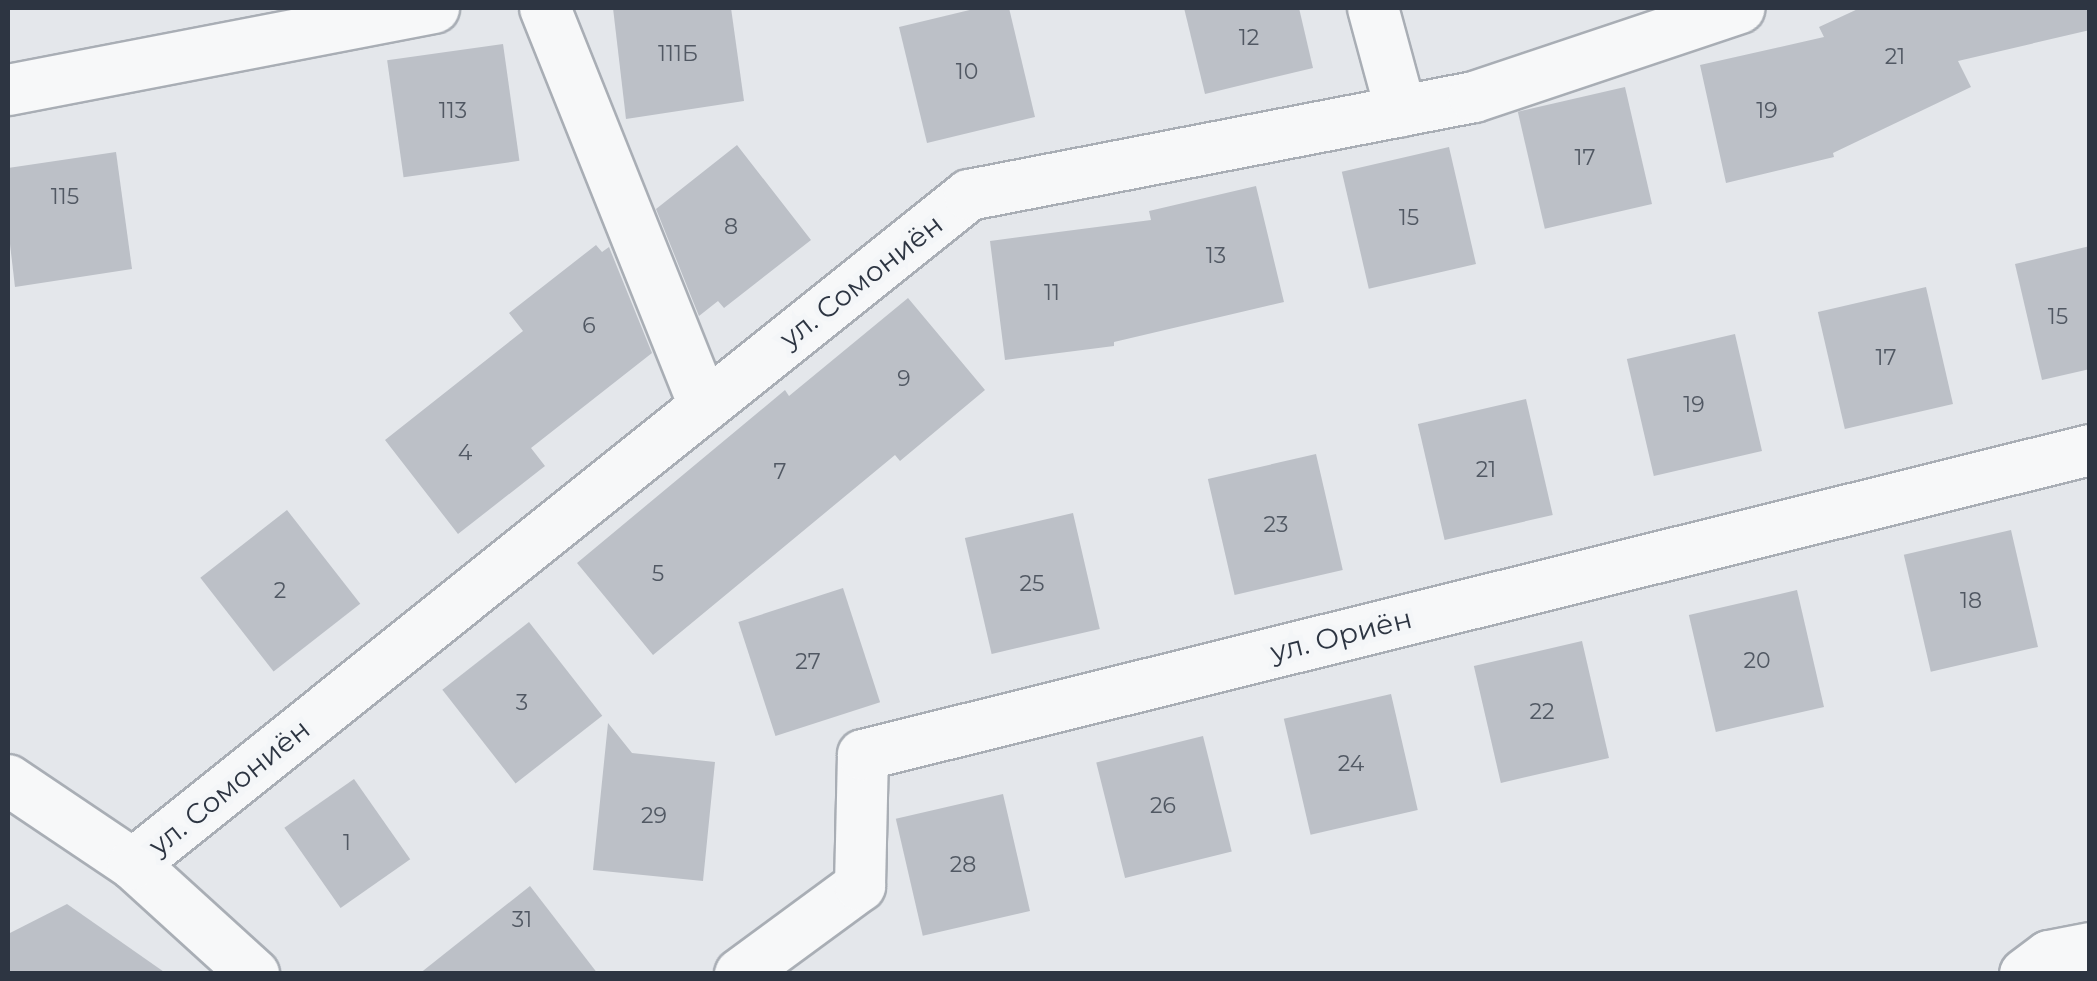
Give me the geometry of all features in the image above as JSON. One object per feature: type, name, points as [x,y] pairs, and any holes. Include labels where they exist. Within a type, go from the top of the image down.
[{"type":"street","points":[[8,90],[244,27],[434,8]]},
{"type":"street","points":[[545,8],[704,406]]},
{"type":"street","points":[[1372,8],[1401,111]]},
{"type":"street","name":"ул. Сомониён","points":[[133,864],[970,195],[1474,97],[1740,8]]},
{"type":"street","name":"ул. Ориён","points":[[740,974],[860,886],[864,755],[2090,450]]},
{"type":"street","points":[[8,780],[133,864],[254,974]]},
{"type":"street","points":[[2025,974],[2050,956],[2090,948]]},
{"type":"building","points":[[613,8],[731,8],[744,101],[626,119]]},
{"type":"building","points":[[978,8],[1009,8],[1035,117],[927,143],[899,27]]},
{"type":"building","points":[[1184,8],[1299,8],[1313,68],[1205,94]]},
{"type":"building","points":[[1860,8],[2090,8],[2090,30],[1958,61],[1971,87],[1833,153],[1834,157],[1726,183],[1700,65],[1824,37],[1819,27]]},
{"type":"building","points":[[503,44],[519,161],[404,177],[387,60]]},
{"type":"building","points":[[1625,87],[1652,204],[1545,229],[1518,112]]},
{"type":"building","points":[[737,145],[811,240],[724,308],[718,301],[699,316],[656,209]]},
{"type":"building","points":[[1449,147],[1476,264],[1369,289],[1342,172]]},
{"type":"building","points":[[116,152],[132,269],[15,287],[8,227],[8,168]]},
{"type":"building","points":[[1256,186],[1284,302],[1114,342],[1114,346],[1005,360],[990,241],[1151,220],[1149,211]]},
{"type":"building","points":[[596,245],[602,252],[609,247],[652,353],[531,448],[545,466],[458,534],[385,440],[523,331],[509,313]]},
{"type":"building","points":[[2090,246],[2090,369],[2042,380],[2015,264]]},
{"type":"building","points":[[1926,287],[1953,404],[1845,429],[1818,312]]},
{"type":"building","points":[[908,298],[985,390],[900,461],[895,455],[653,655],[577,563],[785,390],[789,396]]},
{"type":"building","points":[[1735,334],[1762,451],[1654,476],[1627,359]]},
{"type":"building","points":[[1526,399],[1553,515],[1445,540],[1418,424]]},
{"type":"building","points":[[1316,454],[1343,570],[1235,595],[1208,479]]},
{"type":"building","points":[[287,510],[360,604],[274,671],[200,578]]},
{"type":"building","points":[[1073,513],[1100,629],[992,654],[965,538]]},
{"type":"building","points":[[2011,530],[2038,647],[1931,672],[1904,555]]},
{"type":"building","points":[[843,588],[880,702],[775,736],[738,622]]},
{"type":"building","points":[[1797,590],[1824,707],[1716,732],[1689,615]]},
{"type":"building","points":[[529,622],[602,716],[516,783],[442,690]]},
{"type":"building","points":[[1582,641],[1609,758],[1501,783],[1474,666]]},
{"type":"building","points":[[1391,694],[1418,810],[1311,835],[1284,719]]},
{"type":"building","points":[[608,723],[632,753],[715,762],[703,881],[593,870]]},
{"type":"building","points":[[1203,736],[1232,851],[1125,878],[1096,763]]},
{"type":"building","points":[[354,779],[410,859],[341,908],[284,828]]},
{"type":"building","points":[[1003,794],[1030,911],[923,936],[896,819]]},
{"type":"building","points":[[530,886],[598,974],[419,974]]},
{"type":"building","points":[[67,904],[167,974],[8,974],[8,934]]}]
